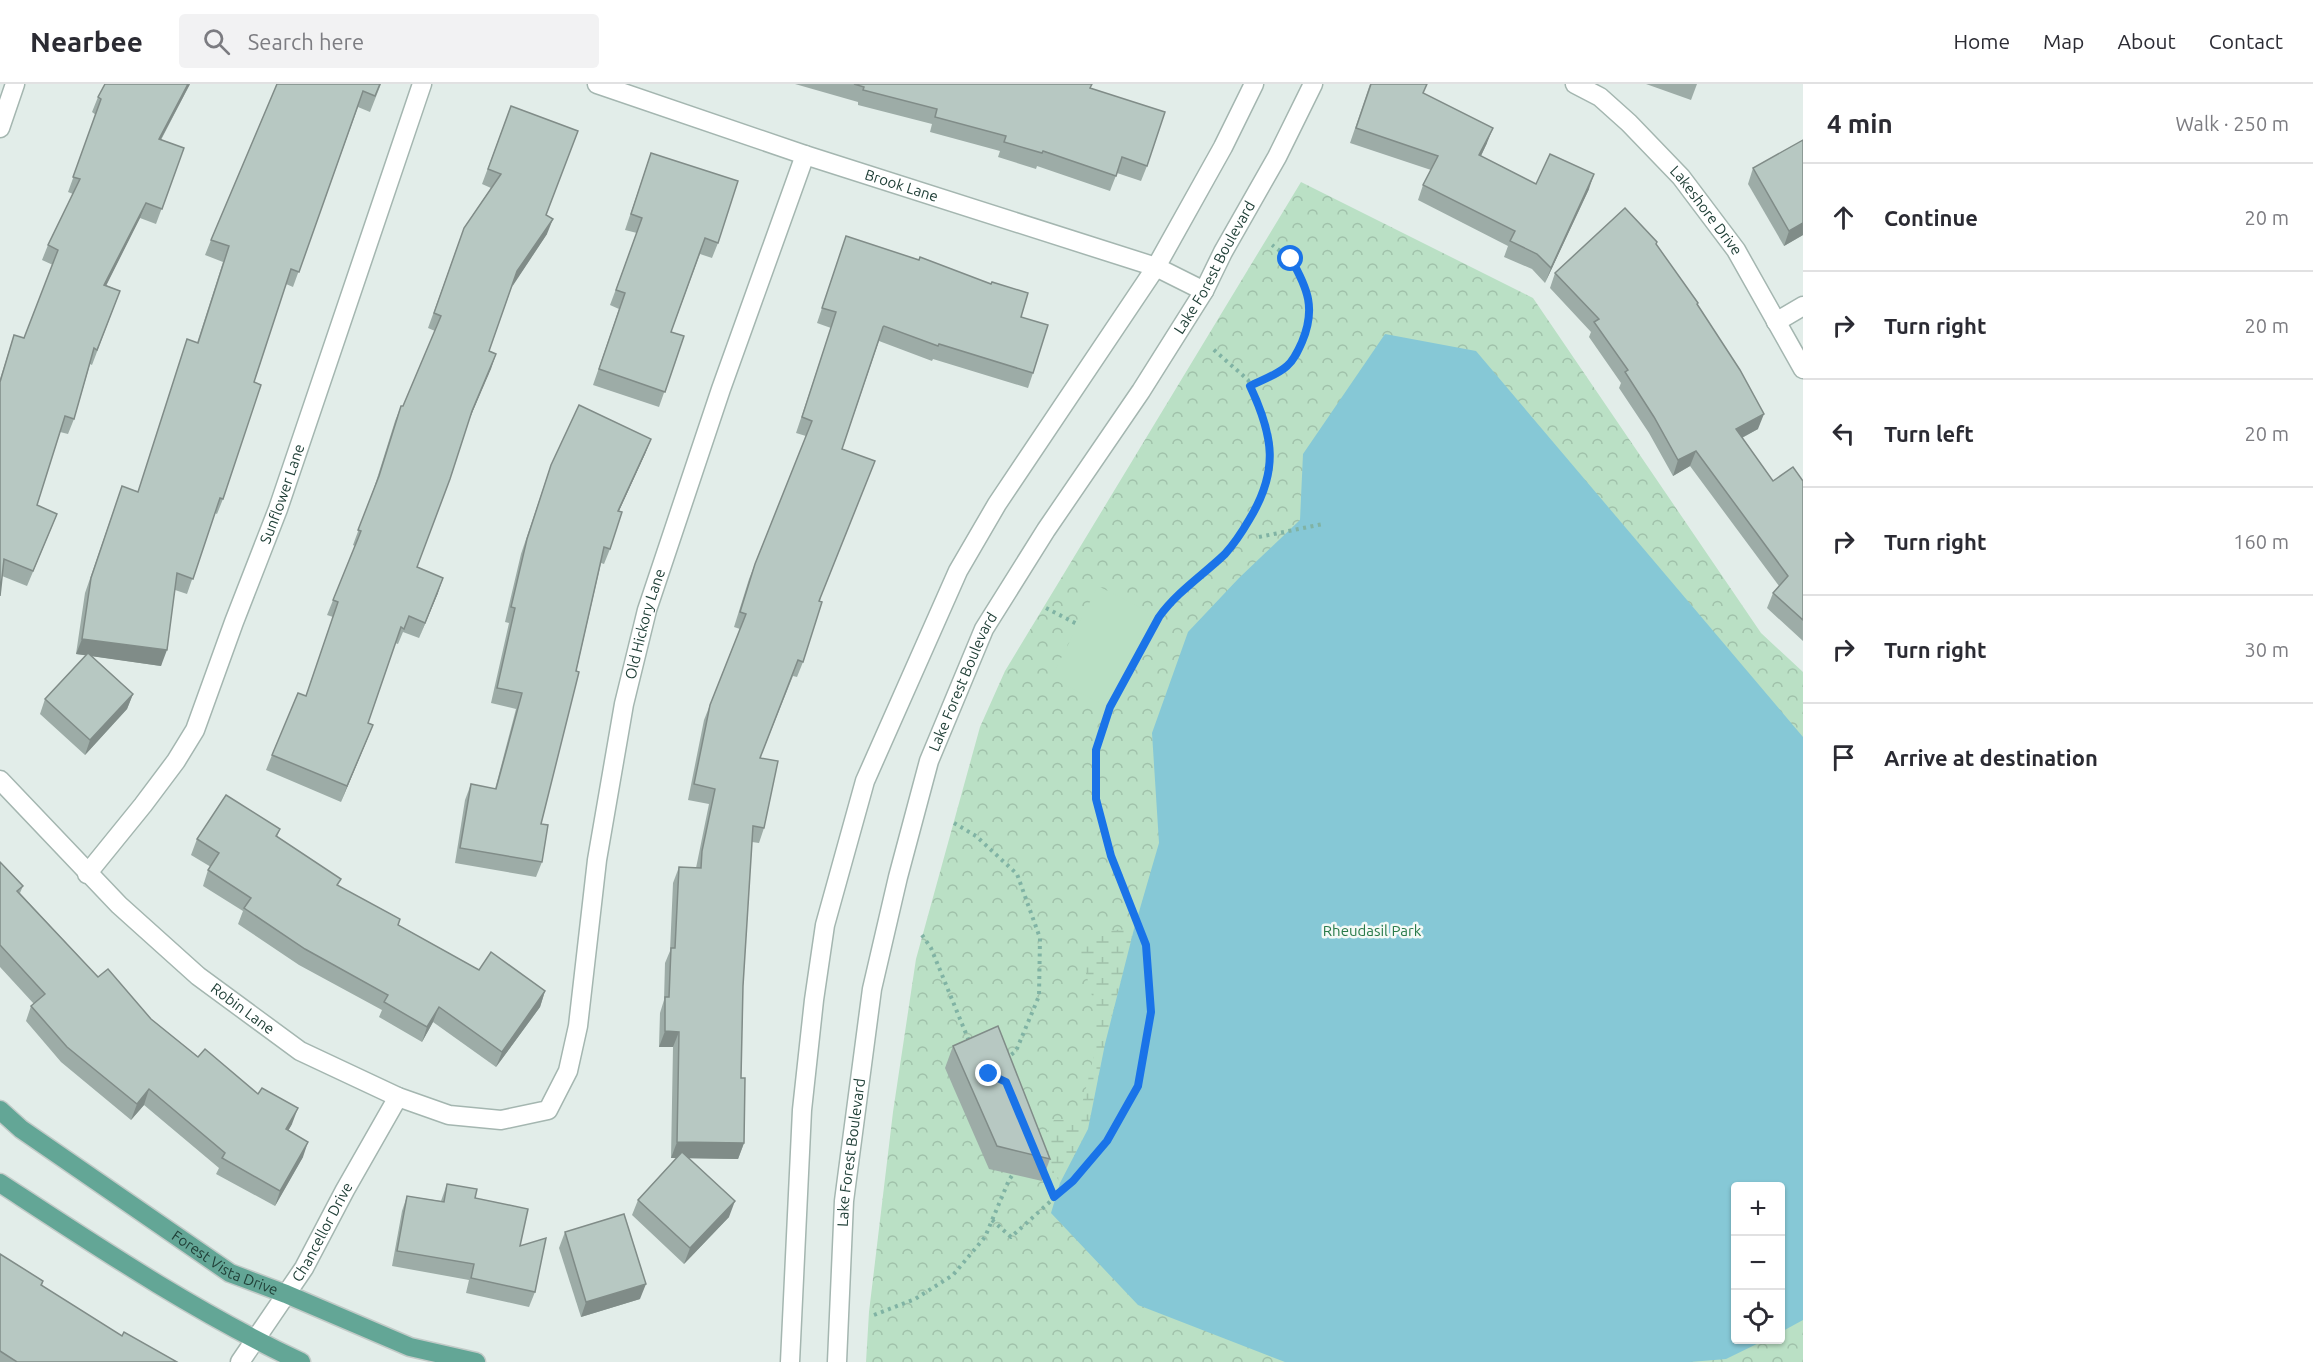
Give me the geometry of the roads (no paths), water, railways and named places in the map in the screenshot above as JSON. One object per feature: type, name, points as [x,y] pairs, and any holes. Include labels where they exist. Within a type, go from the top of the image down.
[{"type":"main road","name":"Forest Vista Drive","points":[[0,1110],[21,1129],[230,1273],[286,1294],[410,1347],[476,1362]]},
{"type":"main road","points":[[0,1183],[172,1293],[255,1340],[301,1362]]},
{"type":"street","points":[[0,128],[15,84]]},
{"type":"street","name":"Sunflower Lane","points":[[87,874],[150,796],[195,730],[278,510],[422,84]]},
{"type":"street","name":"Brook Lane","points":[[597,84],[805,154],[1156,267],[1204,291]]},
{"type":"street","points":[[790,1362],[802,1110],[814,1000],[825,925],[865,781],[958,570],[997,504],[1156,267],[1223,147],[1254,84]]},
{"type":"street","name":"Lake Forest Boulevard","points":[[837,1362],[844,1201],[872,989],[928,761],[984,629],[1046,530],[1141,390],[1204,291],[1222,252],[1277,157],[1313,84]]},
{"type":"street","name":"Lakeshore Drive","points":[[1575,84],[1600,98],[1614,110],[1681,177],[1736,250],[1803,369]]},
{"type":"street","name":"Old Hickory Lane","points":[[548,1110],[568,1071],[578,1026],[597,860],[624,704],[646,610],[721,389],[805,154]]},
{"type":"street","points":[[1776,322],[1803,306]]},
{"type":"street","name":"Robin Lane","points":[[0,780],[87,874],[198,976],[300,1050],[398,1097],[450,1114],[501,1120],[548,1110]]},
{"type":"street","name":"Chancellor Drive","points":[[240,1362],[304,1268],[398,1097]]},
{"type":"water","name":"Rheudasil Park","points":[[1385,334],[1476,351],[1803,737],[1803,1320],[1785,1330],[1785,1182],[1731,1182],[1731,1344],[1757,1344],[1726,1359],[1690,1362],[1285,1362],[1138,1305],[1051,1213],[1060,1183],[1088,1129],[1105,1044],[1134,929],[1159,843],[1152,733],[1188,632],[1239,578],[1300,520],[1303,454]]}]
